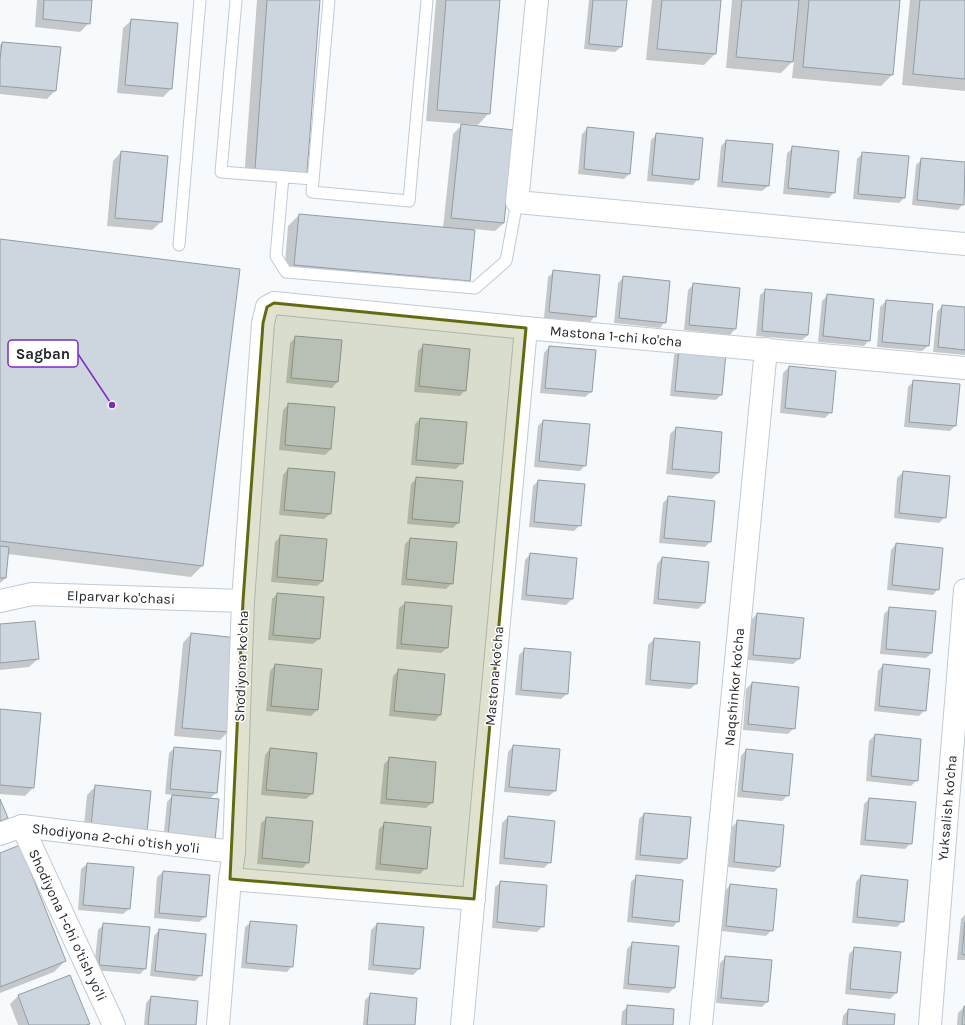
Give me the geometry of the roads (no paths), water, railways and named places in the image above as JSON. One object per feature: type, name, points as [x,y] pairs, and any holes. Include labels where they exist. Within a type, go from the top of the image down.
[{"type":"street","points":[[537,0],[517,202],[965,244]]},
{"type":"street","name":"Mastona 1-chi ko'cha","points":[[268,307],[274,303],[526,328],[965,368]]},
{"type":"street","name":"Shodiyona ko'cha","points":[[218,1025],[230,879],[234,852],[243,601],[263,323],[268,307]]},
{"type":"street","name":"Mastona ko'cha","points":[[462,1025],[526,328]]},
{"type":"street","name":"Naqshinkor ko'cha","points":[[701,1025],[766,349]]},
{"type":"street","name":"Yuksalish ko'cha","points":[[930,1025],[965,590]]},
{"type":"street","name":"Elparvar ko'chasi","points":[[0,601],[32,594],[243,601]]},
{"type":"street","name":"Shodiyona 2-chi o'tish yo'li","points":[[0,834],[22,826],[234,852]]},
{"type":"street","name":"Shodiyona 1-chi o'tish yo'li","points":[[22,826],[114,1025]]},
{"type":"street","points":[[230,879],[474,899]]},
{"type":"lane","points":[[179,245],[200,0]]},
{"type":"lane","points":[[236,0],[221,172],[314,179]]},
{"type":"lane","points":[[329,0],[312,192],[409,201],[427,0]]},
{"type":"lane","points":[[283,177],[276,256],[286,272],[475,288],[506,261],[517,202]]},
{"type":"place","name":"Sagban","points":[[112,405]]}]
